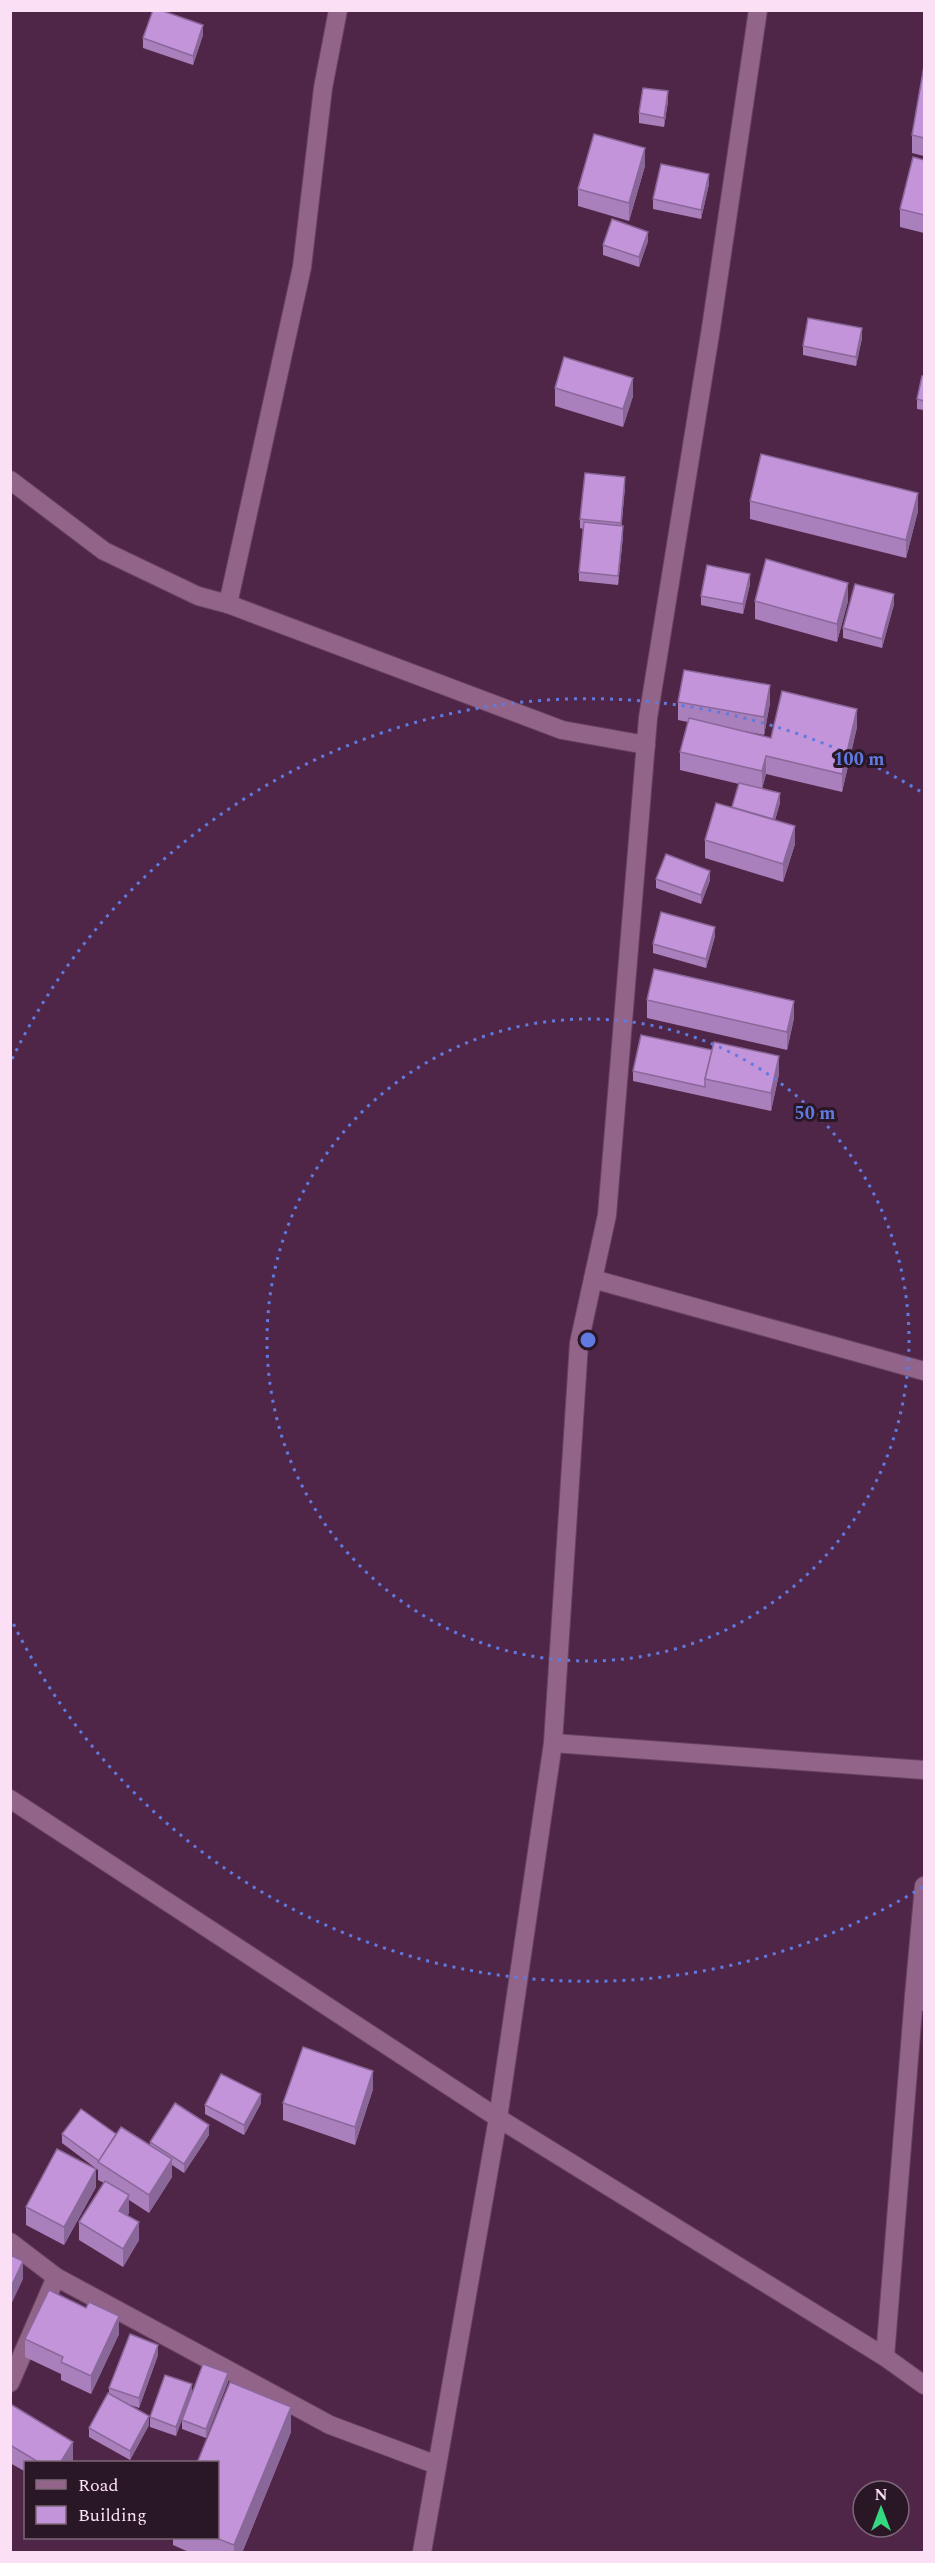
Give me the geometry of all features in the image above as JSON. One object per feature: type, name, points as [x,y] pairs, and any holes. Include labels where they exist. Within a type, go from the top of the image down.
[{"type":"street","points":[[228,604],[302,267],[323,88],[338,10]]},
{"type":"street","points":[[422,2553],[498,2118],[553,1743],[579,1342],[607,1215],[648,718],[711,328],[758,10]]},
{"type":"street","points":[[10,480],[104,551],[198,596],[228,604],[562,730],[646,745]]},
{"type":"street","points":[[593,1279],[924,1371]]},
{"type":"street","points":[[553,1743],[924,1770]]},
{"type":"street","points":[[10,1799],[498,2118],[885,2357],[924,2385]]},
{"type":"street","points":[[885,2357],[919,1999],[924,1886]]},
{"type":"street","points":[[10,2242],[56,2277],[330,2426],[436,2465]]},
{"type":"street","points":[[10,2383],[56,2277]]},
{"type":"building","points":[[153,10],[160,10],[203,25],[193,56],[143,38]]},
{"type":"building","points":[[924,66],[924,138],[912,135]]},
{"type":"building","points":[[643,88],[668,91],[664,118],[639,113]]},
{"type":"building","points":[[594,134],[645,148],[629,203],[578,189]]},
{"type":"building","points":[[913,157],[924,160],[924,215],[900,209]]},
{"type":"building","points":[[661,164],[709,174],[701,210],[653,199]]},
{"type":"building","points":[[612,219],[648,232],[639,257],[603,245]]},
{"type":"building","points":[[808,318],[862,328],[856,357],[803,346]]},
{"type":"building","points":[[564,357],[633,378],[623,409],[555,388]]},
{"type":"building","points":[[922,376],[924,376],[924,401],[917,399]]},
{"type":"building","points":[[761,454],[918,493],[906,540],[750,501]]},
{"type":"building","points":[[585,473],[625,477],[621,523],[580,519]]},
{"type":"building","points":[[584,522],[623,526],[618,576],[579,572]]},
{"type":"building","points":[[766,559],[848,583],[837,624],[755,601]]},
{"type":"building","points":[[707,565],[750,574],[743,604],[701,596]]},
{"type":"building","points":[[855,584],[894,594],[882,639],[843,628]]},
{"type":"building","points":[[684,670],[770,685],[764,717],[678,702]]},
{"type":"building","points":[[782,691],[857,709],[842,774],[766,756],[762,771],[680,752],[689,718],[771,738]]},
{"type":"building","points":[[739,783],[780,793],[773,819],[732,807]]},
{"type":"building","points":[[716,803],[795,826],[783,864],[705,840]]},
{"type":"building","points":[[666,854],[710,871],[701,895],[656,879]]},
{"type":"building","points":[[661,912],[715,927],[706,959],[653,944]]},
{"type":"building","points":[[654,969],[794,1001],[787,1032],[647,1000]]},
{"type":"building","points":[[641,1035],[712,1050],[705,1087],[633,1071]]},
{"type":"building","points":[[714,1042],[779,1056],[771,1093],[705,1079]]},
{"type":"building","points":[[303,2047],[373,2071],[355,2127],[283,2103]]},
{"type":"building","points":[[221,2074],[261,2094],[244,2125],[205,2105]]},
{"type":"building","points":[[175,2103],[209,2125],[184,2164],[150,2142]]},
{"type":"building","points":[[81,2109],[116,2134],[99,2161],[62,2134]]},
{"type":"building","points":[[121,2127],[172,2159],[149,2195],[98,2162]]},
{"type":"building","points":[[57,2149],[96,2169],[64,2227],[26,2207]]},
{"type":"building","points":[[105,2181],[129,2195],[119,2211],[139,2222],[123,2249],[79,2222]]},
{"type":"building","points":[[10,2255],[23,2261],[10,2289]]},
{"type":"building","points":[[49,2290],[86,2308],[89,2302],[119,2316],[91,2376],[61,2362],[63,2357],[25,2339]]},
{"type":"building","points":[[130,2334],[158,2345],[139,2398],[109,2388]]},
{"type":"building","points":[[203,2364],[228,2373],[206,2429],[182,2420]]},
{"type":"building","points":[[165,2375],[192,2384],[176,2427],[150,2417]]},
{"type":"building","points":[[230,2382],[291,2407],[234,2545],[219,2539],[219,2461],[198,2461]]},
{"type":"building","points":[[108,2393],[149,2416],[130,2451],[89,2428]]},
{"type":"building","points":[[12,2405],[73,2442],[61,2461],[37,2461],[10,2445],[10,2408]]}]
